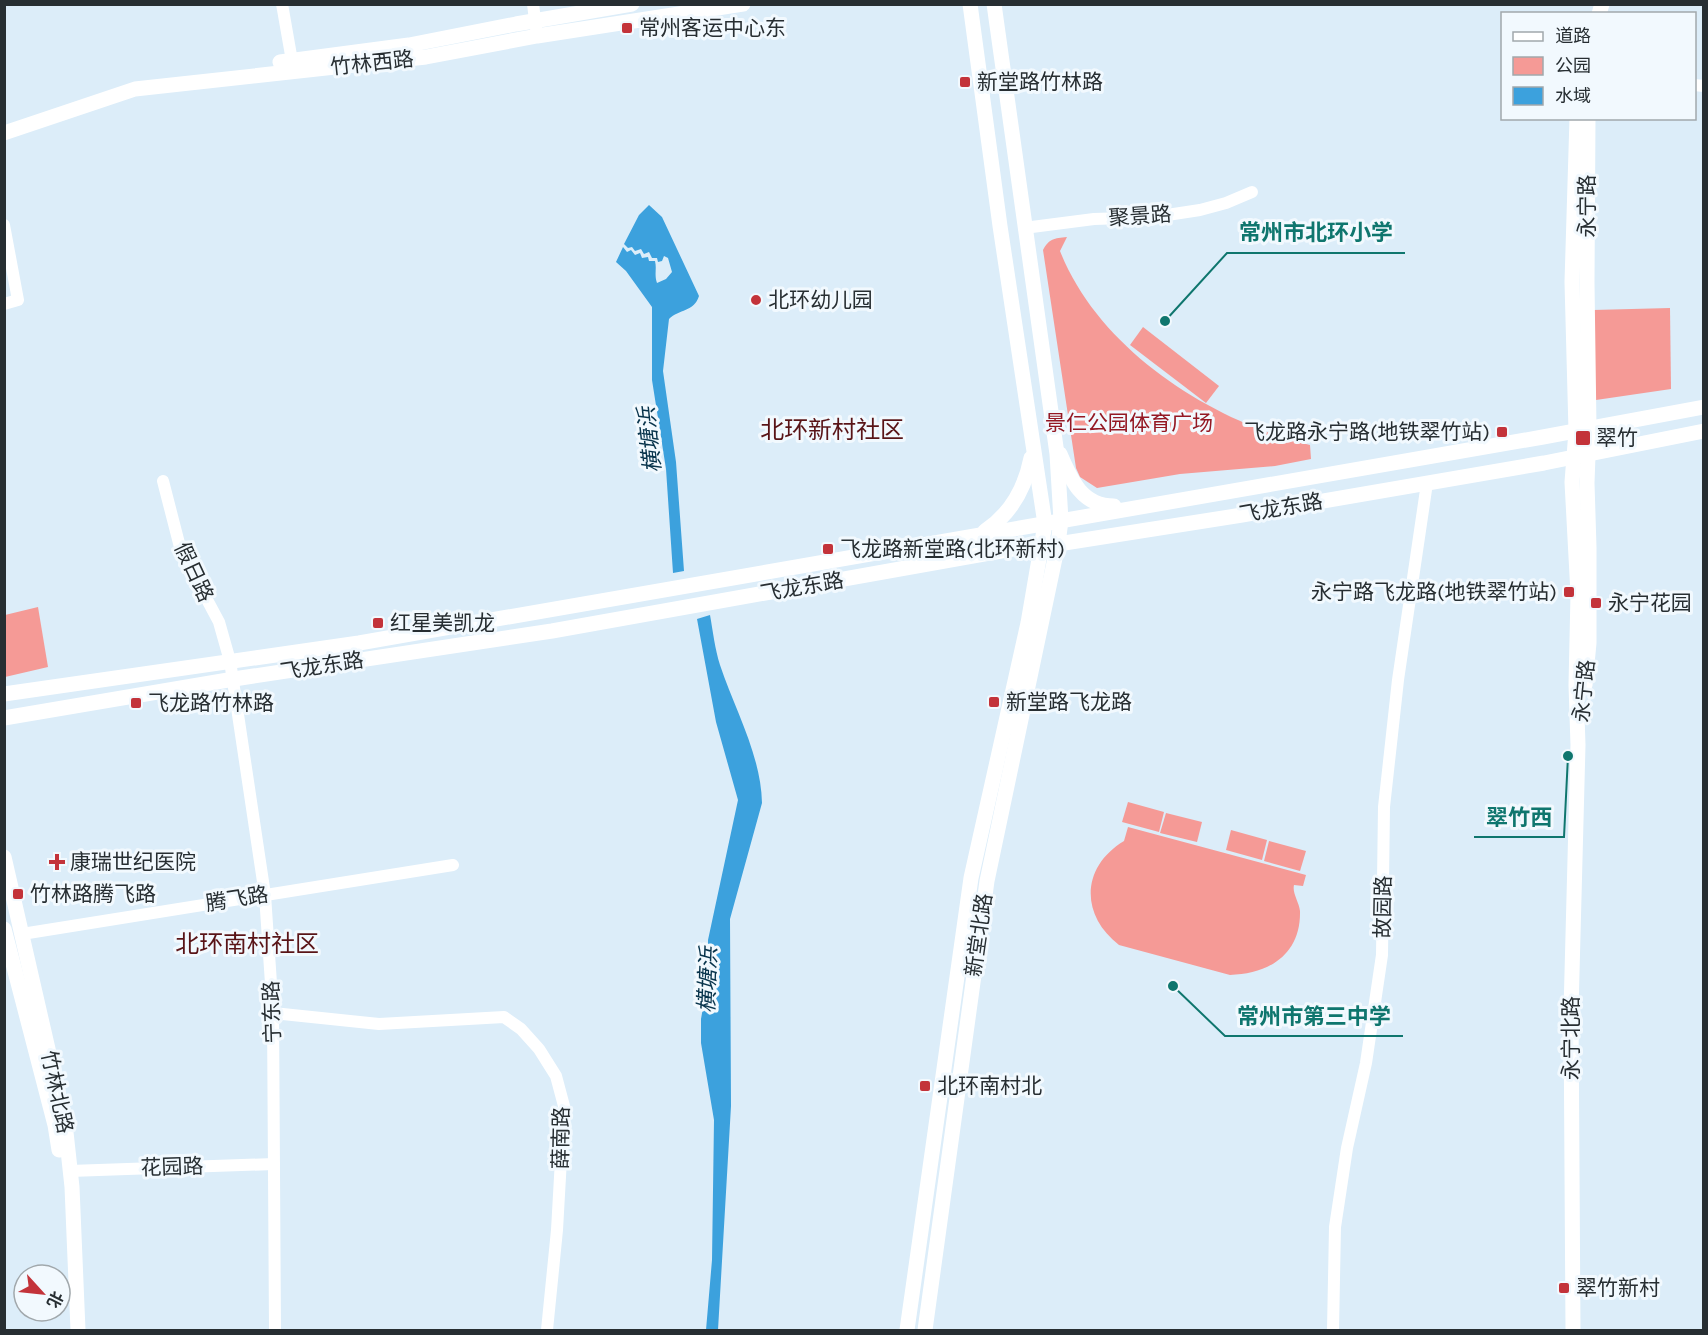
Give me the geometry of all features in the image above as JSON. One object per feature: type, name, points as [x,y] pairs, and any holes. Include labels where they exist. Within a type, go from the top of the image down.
[{"type":"main road","name":"竹林西路","points":[[4,122],[133,80],[409,45],[539,23],[632,4]]},
{"type":"main road","name":"竹林西路","points":[[4,133],[135,88],[426,57],[539,23],[743,4]]},
{"type":"main road","name":"新堂北路","points":[[907,1330],[971,878],[1028,623],[1045,524],[1000,226],[970,4]]},
{"type":"main road","points":[[994,4],[1056,443],[1072,482],[1087,499],[1102,506],[1137,507]]},
{"type":"main road","name":"永宁路","points":[[1577,120],[1572,282],[1583,429]]},
{"type":"main road","name":"永宁路","points":[[1578,745],[1589,643],[1581,455],[1587,282],[1588,120]]},
{"type":"main road","name":"飞龙东路","points":[[4,694],[359,643],[1704,407]]},
{"type":"main road","name":"飞龙东路","points":[[4,718],[234,679],[552,631],[1012,549],[1242,515],[1581,455],[1704,430]]},
{"type":"main road","name":"新堂北路","points":[[925,1330],[987,881],[1058,544],[1060,520],[1056,443]]},
{"type":"main road","points":[[980,534],[996,523],[1012,506],[1027,479],[1034,448]]},
{"type":"main road","name":"永宁北路","points":[[1573,1330],[1571,1011],[1578,745]]},
{"type":"main road","name":"竹林北路","points":[[4,857],[65,1122],[70,1171],[78,1330]]},
{"type":"main road","name":"竹林北路","points":[[4,929],[55,1125],[60,1156],[67,1330]]},
{"type":"street","points":[[282,4],[292,61]]},
{"type":"street","points":[[533,4],[539,23]]},
{"type":"street","name":"聚景路","points":[[1024,228],[1094,219],[1154,217],[1200,210],[1226,203],[1252,192]]},
{"type":"street","points":[[4,225],[18,300],[4,304]]},
{"type":"street","name":"假日路","points":[[163,481],[181,551],[219,622],[230,661]]},
{"type":"street","name":"故园路","points":[[1333,1330],[1335,1227],[1347,1148],[1366,1063],[1382,955],[1384,807],[1398,680],[1426,483]]},
{"type":"street","name":"宁东路","points":[[230,661],[265,895],[273,1013],[275,1330]]},
{"type":"street","name":"腾飞路","points":[[22,934],[453,865]]},
{"type":"street","name":"薛南路","points":[[273,1013],[379,1024],[504,1017],[521,1029],[539,1049],[556,1076],[564,1106],[557,1230],[547,1330]]},
{"type":"street","name":"花园路","points":[[70,1171],[274,1164]]},
{"type":"green space","name":"景仁公园体育广场","points":[[1067,237],[1060,251],[1078,287],[1102,320],[1130,350],[1162,376],[1198,399],[1272,434],[1310,445],[1311,459],[1275,466],[1180,474],[1097,488],[1080,477],[1076,468],[1043,250],[1052,240]]},
{"type":"green space","points":[[1670,308],[1671,389],[1596,400],[1591,396],[1593,310]]},
{"type":"green space","points":[[1143,327],[1219,386],[1206,403],[1130,345]]},
{"type":"green space","points":[[38,607],[48,667],[5,677],[5,615]]},
{"type":"green space","points":[[1128,802],[1164,812],[1159,832],[1122,822]]},
{"type":"green space","points":[[1166,813],[1202,822],[1197,842],[1160,833]]},
{"type":"green space","points":[[1128,827],[1306,875],[1303,886],[1294,885],[1300,911],[1299,926],[1288,950],[1269,966],[1244,974],[1230,975],[1119,945],[1106,933],[1097,920],[1092,906],[1091,892],[1093,877],[1100,864],[1124,841]]},
{"type":"green space","points":[[1231,830],[1267,840],[1262,860],[1226,850]]},
{"type":"green space","points":[[1269,841],[1306,851],[1300,871],[1264,861]]},
{"type":"water","points":[[649,205],[662,217],[699,296],[694,305],[669,319],[663,371],[676,462],[684,571],[673,573],[666,469],[652,380],[652,307],[626,271],[616,262],[623,247],[627,252],[631,250],[635,255],[640,253],[642,258],[648,257],[649,261],[655,261],[657,283],[666,279],[672,272],[668,258],[664,256],[662,261],[658,262],[657,258],[652,258],[649,252],[644,254],[641,249],[635,251],[624,244],[639,215]]},
{"type":"water","name":"横塘浜","points":[[710,615],[720,665],[757,768],[762,803],[730,919],[731,1106],[718,1330],[706,1330],[712,1260],[714,1120],[701,1043],[701,1019],[708,979],[708,940],[738,800],[716,722],[697,619]]},
{"type":"place","name":"常州客运中心东","points":[[627,28]]},
{"type":"place","name":"新堂路竹林路","points":[[965,82]]},
{"type":"place","name":"北环幼儿园","points":[[756,300]]},
{"type":"place","name":"常州市北环小学","points":[[1165,321]]},
{"type":"place","name":"飞龙路永宁路(地铁翠竹站)","points":[[1502,432]]},
{"type":"place","name":"翠竹","points":[[1583,438]]},
{"type":"place","name":"飞龙路新堂路(北环新村)","points":[[828,549]]},
{"type":"place","name":"永宁路飞龙路(地铁翠竹站)","points":[[1569,592]]},
{"type":"place","name":"永宁花园","points":[[1596,603]]},
{"type":"place","name":"红星美凯龙","points":[[378,623]]},
{"type":"place","name":"新堂路飞龙路","points":[[994,702]]},
{"type":"place","name":"飞龙路竹林路","points":[[136,703]]},
{"type":"place","name":"翠竹西","points":[[1568,756]]},
{"type":"place","name":"康瑞世纪医院","points":[[57,862]]},
{"type":"place","name":"竹林路腾飞路","points":[[18,894]]},
{"type":"place","name":"常州市第三中学","points":[[1173,986]]},
{"type":"place","name":"北环南村北","points":[[925,1086]]},
{"type":"place","name":"翠竹新村","points":[[1564,1288]]},
{"type":"district","name":"北环新村社区","points":[[832,430]]},
{"type":"district","name":"北环南村社区","points":[[247,944]]}]
